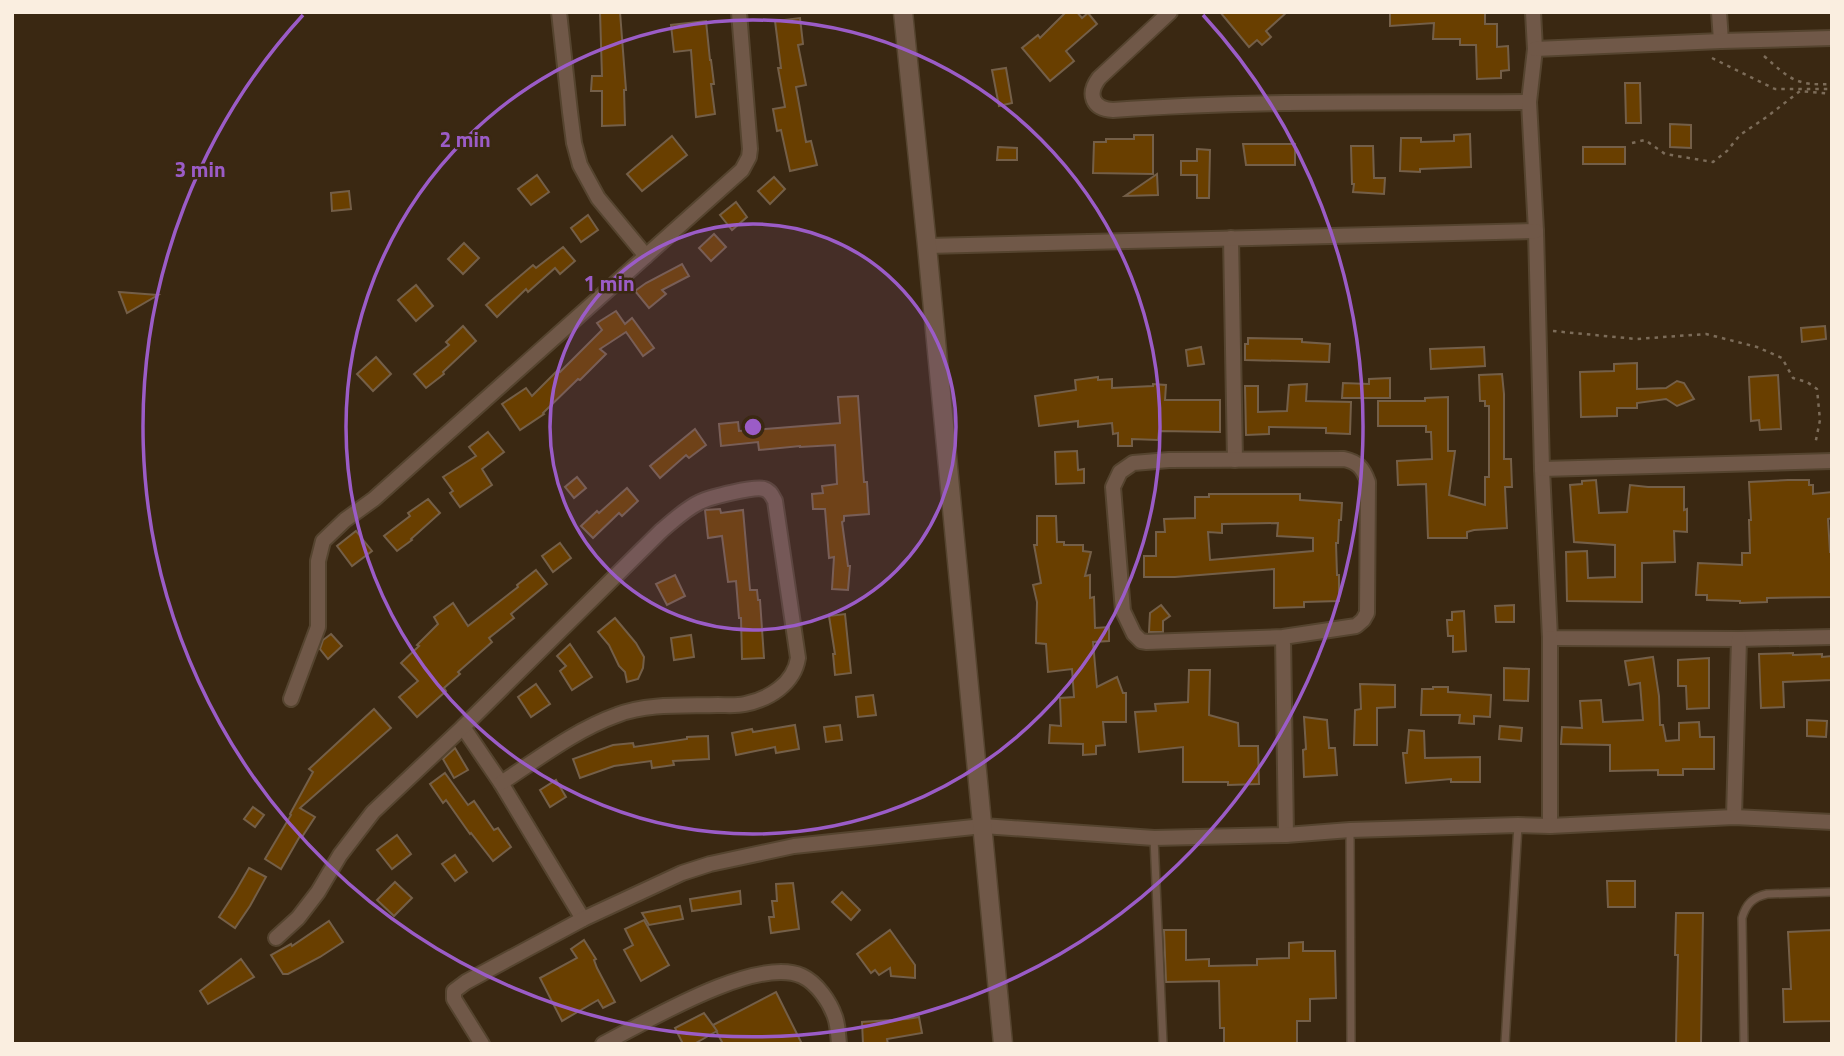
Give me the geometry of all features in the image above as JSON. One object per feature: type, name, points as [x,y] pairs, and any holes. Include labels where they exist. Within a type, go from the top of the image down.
[{"type":"street","points":[[559,12],[574,143],[580,165],[598,198],[646,256]]},
{"type":"street","points":[[291,699],[318,627],[318,561],[323,541],[345,520],[374,499],[742,170],[750,149],[739,12]]},
{"type":"street","points":[[903,12],[1003,1044]]},
{"type":"street","points":[[1170,12],[1099,78],[1092,91],[1099,106],[1113,110],[1203,105],[1529,102]]},
{"type":"street","points":[[1533,12],[1535,49],[1529,102],[1550,638],[1550,826]]},
{"type":"street","points":[[1719,12],[1721,41]]},
{"type":"street","points":[[1535,49],[1832,38]]},
{"type":"street","points":[[927,246],[1536,231]]},
{"type":"street","points":[[1231,238],[1235,460]]},
{"type":"street","points":[[1344,459],[1360,466],[1368,482],[1367,612],[1356,626],[1283,637],[1147,642],[1141,641],[1134,634],[1123,611],[1113,486],[1121,472],[1133,463],[1169,460],[1344,459]]},
{"type":"street","points":[[1542,469],[1832,461]]},
{"type":"street","points":[[276,938],[298,918],[318,892],[340,855],[373,812],[661,531],[699,502],[761,488],[770,492],[775,501],[798,658],[797,666],[789,680],[768,696],[742,705],[646,707],[619,713],[592,725],[501,783]]},
{"type":"street","points":[[1550,638],[1740,639],[1832,636]]},
{"type":"street","points":[[1283,637],[1286,835]]},
{"type":"street","points":[[1734,817],[1740,639]]},
{"type":"street","points":[[463,727],[501,783],[583,919]]},
{"type":"street","points":[[482,1044],[455,1003],[454,991],[466,982],[583,919],[682,873],[710,864],[793,846],[983,826],[1154,838],[1550,826],[1734,817],[1832,822]]},
{"type":"street","points":[[603,1044],[701,994],[753,975],[780,971],[802,976],[822,992],[835,1016],[839,1044]]},
{"type":"lane","points":[[1505,1044],[1518,825]]},
{"type":"lane","points":[[1350,830],[1351,1044]]},
{"type":"lane","points":[[1154,838],[1163,1044]]},
{"type":"lane","points":[[1744,1044],[1742,918],[1746,906],[1758,895],[1832,892]]},
{"type":"path","points":[[1761,53],[1789,78],[1832,89]]},
{"type":"path","points":[[1703,55],[1775,89],[1832,89]]},
{"type":"path","points":[[1632,143],[1645,140],[1665,154],[1713,162],[1727,152],[1740,135],[1800,91],[1832,89]]},
{"type":"path","points":[[1540,330],[1636,339],[1706,334],[1757,347],[1782,358],[1793,378],[1807,382],[1817,389],[1819,420],[1812,462]]},
{"type":"building","points":[[600,12],[620,12],[626,90],[625,125],[602,126],[602,91],[591,91],[592,76],[602,76]]},
{"type":"building","points":[[1066,12],[1077,12],[1082,18],[1088,13],[1097,24],[1066,51],[1074,61],[1050,81],[1022,48],[1038,35],[1040,38]]},
{"type":"building","points":[[1220,12],[1287,12],[1266,31],[1271,37],[1262,45],[1257,40],[1249,47]]},
{"type":"building","points":[[1390,12],[1485,12],[1485,24],[1497,24],[1497,47],[1508,46],[1509,70],[1501,71],[1501,78],[1477,79],[1476,45],[1460,45],[1460,39],[1433,39],[1434,23],[1390,26]]},
{"type":"building","points":[[800,18],[803,44],[798,45],[806,85],[796,87],[806,142],[811,141],[817,165],[790,171],[781,130],[777,131],[773,109],[785,107],[778,68],[781,68],[775,21]]},
{"type":"building","points":[[706,21],[715,114],[696,117],[691,50],[674,52],[671,25]]},
{"type":"building","points":[[1006,68],[1012,103],[999,106],[992,70]]},
{"type":"building","points":[[1625,83],[1640,83],[1641,123],[1626,123]]},
{"type":"building","points":[[1670,124],[1691,125],[1691,148],[1670,147]]},
{"type":"building","points":[[1470,134],[1471,167],[1420,169],[1420,172],[1400,171],[1401,138],[1421,138],[1421,142],[1454,141],[1454,135]]},
{"type":"building","points":[[1134,135],[1153,135],[1153,174],[1093,173],[1094,142],[1134,139]]},
{"type":"building","points":[[672,136],[687,155],[642,191],[627,174]]},
{"type":"building","points":[[1243,144],[1295,144],[1295,165],[1246,165]]},
{"type":"building","points":[[1351,146],[1373,146],[1374,178],[1385,178],[1384,194],[1353,192]]},
{"type":"building","points":[[998,147],[1017,148],[1017,160],[997,160]]},
{"type":"building","points":[[1583,147],[1625,147],[1625,164],[1583,164]]},
{"type":"building","points":[[1197,149],[1210,150],[1209,198],[1197,198],[1197,175],[1181,175],[1181,161],[1197,161]]},
{"type":"building","points":[[1157,174],[1158,195],[1125,196]]},
{"type":"building","points":[[537,175],[549,192],[531,205],[518,189]]},
{"type":"building","points":[[774,177],[785,189],[770,204],[758,191]]},
{"type":"building","points":[[349,191],[351,209],[332,211],[331,193]]},
{"type":"building","points":[[736,202],[747,217],[732,230],[720,215]]},
{"type":"building","points":[[588,215],[598,230],[581,242],[571,228]]},
{"type":"building","points":[[714,234],[726,247],[711,261],[699,248]]},
{"type":"building","points":[[464,243],[479,258],[463,274],[448,259]]},
{"type":"building","points":[[563,247],[575,261],[560,274],[555,268],[528,292],[526,289],[497,317],[486,305],[533,265],[536,268]]},
{"type":"building","points":[[682,264],[689,276],[662,290],[666,294],[649,308],[635,291]]},
{"type":"building","points":[[416,285],[433,306],[416,321],[398,300]]},
{"type":"building","points":[[119,292],[158,295],[127,313]]},
{"type":"building","points":[[616,311],[625,324],[632,318],[654,348],[643,356],[626,332],[600,349],[606,354],[544,414],[520,430],[502,404],[526,388],[532,396],[602,330],[597,323]]},
{"type":"building","points":[[463,326],[476,341],[443,372],[444,374],[426,388],[414,374],[449,345],[446,342]]},
{"type":"building","points":[[1825,326],[1826,339],[1802,342],[1801,328]]},
{"type":"building","points":[[1248,338],[1302,339],[1302,342],[1330,344],[1329,362],[1245,360],[1245,344],[1248,344]]},
{"type":"building","points":[[1201,347],[1204,364],[1188,366],[1186,350]]},
{"type":"building","points":[[1484,347],[1485,366],[1431,369],[1430,349]]},
{"type":"building","points":[[376,357],[391,374],[373,391],[357,374]]},
{"type":"building","points":[[1637,363],[1637,389],[1666,388],[1677,381],[1684,383],[1694,399],[1677,406],[1666,399],[1637,403],[1637,408],[1617,408],[1617,416],[1581,417],[1580,372],[1614,371],[1614,364]]},
{"type":"building","points":[[1502,374],[1504,459],[1511,459],[1512,487],[1505,487],[1507,528],[1474,530],[1467,532],[1467,538],[1428,538],[1426,484],[1398,485],[1397,461],[1432,459],[1431,432],[1426,432],[1426,426],[1378,426],[1378,401],[1425,401],[1425,398],[1448,397],[1448,451],[1455,451],[1449,495],[1485,505],[1485,477],[1489,477],[1489,406],[1485,406],[1485,401],[1480,401],[1479,375]]},
{"type":"building","points":[[1778,375],[1781,429],[1760,430],[1759,420],[1751,421],[1749,377]]},
{"type":"building","points":[[1098,377],[1098,380],[1112,379],[1112,388],[1166,385],[1165,400],[1220,400],[1220,432],[1159,431],[1158,440],[1132,439],[1132,446],[1118,446],[1118,433],[1113,434],[1112,423],[1078,427],[1078,421],[1039,426],[1035,396],[1076,390],[1075,380]]},
{"type":"building","points":[[1390,378],[1390,398],[1342,398],[1343,383],[1369,384],[1369,379]]},
{"type":"building","points":[[1307,384],[1306,401],[1351,402],[1350,434],[1326,433],[1326,428],[1269,427],[1269,434],[1246,435],[1245,386],[1258,386],[1258,412],[1287,411],[1289,385]]},
{"type":"building","points":[[858,396],[869,514],[844,516],[842,522],[850,566],[848,590],[832,589],[834,557],[829,558],[825,509],[813,509],[812,494],[823,493],[822,486],[837,484],[835,445],[759,450],[758,442],[721,446],[719,424],[738,422],[739,431],[840,423],[838,397]]},
{"type":"building","points":[[695,429],[706,445],[689,458],[686,455],[660,478],[650,466]]},
{"type":"building","points":[[488,432],[504,452],[482,469],[492,485],[460,507],[443,477],[476,456],[469,447]]},
{"type":"building","points":[[1077,451],[1078,470],[1084,469],[1084,483],[1056,484],[1055,452]]},
{"type":"building","points":[[577,477],[586,488],[574,498],[565,487]]},
{"type":"building","points":[[1596,480],[1599,513],[1627,512],[1630,485],[1684,487],[1687,532],[1674,531],[1675,562],[1642,563],[1642,602],[1567,601],[1566,552],[1587,551],[1588,578],[1615,577],[1615,545],[1574,542],[1570,485]]},
{"type":"building","points":[[1809,480],[1809,485],[1813,485],[1813,494],[1832,492],[1832,518],[1828,519],[1832,552],[1832,597],[1767,598],[1767,602],[1740,603],[1707,600],[1707,595],[1696,595],[1698,563],[1742,565],[1742,553],[1750,553],[1749,482]]},
{"type":"building","points":[[627,488],[638,501],[622,516],[619,513],[593,538],[581,526]]},
{"type":"building","points":[[1209,494],[1300,494],[1300,500],[1342,503],[1336,543],[1339,601],[1304,602],[1304,607],[1274,608],[1274,569],[1144,577],[1144,556],[1156,556],[1156,532],[1165,532],[1164,519],[1195,518],[1195,497],[1209,497]],"holes":[[[1278,523],[1277,536],[1313,538],[1313,551],[1210,560],[1208,532],[1222,533],[1222,524]]]},
{"type":"building","points":[[428,499],[440,513],[397,551],[384,536],[410,516],[408,513]]},
{"type":"building","points":[[720,509],[721,513],[743,510],[750,590],[757,590],[760,600],[764,658],[742,659],[741,618],[736,581],[728,582],[722,536],[708,538],[705,510]]},
{"type":"building","points":[[1037,516],[1056,516],[1057,542],[1064,542],[1064,545],[1083,545],[1083,551],[1091,552],[1085,576],[1090,575],[1090,598],[1094,597],[1095,628],[1109,627],[1109,641],[1093,642],[1097,687],[1117,677],[1123,693],[1126,693],[1126,722],[1103,722],[1105,745],[1096,746],[1096,754],[1083,755],[1083,744],[1049,743],[1050,725],[1061,726],[1060,698],[1074,697],[1072,669],[1048,672],[1046,644],[1036,643],[1037,602],[1033,585],[1041,583],[1034,545],[1037,545]]},
{"type":"building","points":[[356,531],[372,551],[352,566],[337,546]]},
{"type":"building","points":[[560,543],[571,558],[553,572],[542,556]]},
{"type":"building","points":[[536,570],[547,584],[511,614],[514,618],[489,638],[492,642],[458,672],[460,674],[444,688],[446,691],[417,717],[399,697],[418,681],[401,663],[438,624],[434,617],[453,603],[468,626]]},
{"type":"building","points":[[675,575],[685,596],[667,605],[656,584]]},
{"type":"building","points":[[1161,605],[1170,616],[1163,621],[1163,632],[1149,632],[1150,613]]},
{"type":"building","points":[[1514,605],[1514,622],[1496,622],[1495,606]]},
{"type":"building","points":[[1464,611],[1466,651],[1453,652],[1453,636],[1448,636],[1447,620],[1452,620],[1452,612]]},
{"type":"building","points":[[845,614],[851,673],[835,675],[835,654],[829,616]]},
{"type":"building","points":[[615,618],[644,657],[638,679],[627,682],[625,672],[598,632]]},
{"type":"building","points":[[331,634],[342,646],[328,659],[320,649],[323,640]]},
{"type":"building","points":[[691,635],[694,657],[674,660],[671,638]]},
{"type":"building","points":[[570,644],[592,677],[572,690],[560,671],[566,666],[557,656]]},
{"type":"building","points":[[1759,654],[1832,656],[1832,680],[1783,682],[1784,707],[1761,708]]},
{"type":"building","points":[[1653,657],[1660,725],[1663,725],[1666,741],[1679,740],[1679,723],[1699,722],[1700,737],[1714,737],[1714,769],[1683,769],[1683,775],[1658,775],[1658,770],[1610,771],[1610,745],[1561,744],[1562,727],[1582,728],[1580,701],[1601,700],[1603,722],[1643,720],[1640,683],[1629,685],[1625,661]]},
{"type":"building","points":[[1709,658],[1709,708],[1687,709],[1686,686],[1678,686],[1678,660]]},
{"type":"building","points":[[1504,668],[1529,669],[1528,701],[1504,700]]},
{"type":"building","points":[[1189,670],[1210,670],[1209,715],[1238,723],[1239,746],[1258,746],[1259,784],[1183,782],[1183,747],[1139,752],[1135,712],[1156,711],[1155,704],[1188,702]]},
{"type":"building","points":[[536,684],[550,704],[531,717],[518,697]]},
{"type":"building","points":[[1360,684],[1395,685],[1395,707],[1377,708],[1377,745],[1354,745],[1355,710],[1361,709]]},
{"type":"building","points":[[1448,687],[1448,692],[1491,695],[1490,717],[1474,716],[1474,724],[1459,723],[1460,715],[1421,715],[1422,689]]},
{"type":"building","points":[[873,695],[876,715],[858,717],[856,697]]},
{"type":"building","points":[[374,709],[391,728],[300,808],[315,817],[302,837],[300,836],[281,869],[265,859],[313,772],[309,769]]},
{"type":"building","points":[[1304,717],[1327,720],[1329,748],[1335,748],[1337,775],[1304,777]]},
{"type":"building","points":[[1807,720],[1827,721],[1826,737],[1807,736]]},
{"type":"building","points":[[795,725],[799,749],[776,753],[775,747],[736,755],[732,733]]},
{"type":"building","points":[[840,725],[842,740],[826,742],[824,727]]},
{"type":"building","points":[[1500,726],[1522,728],[1521,741],[1499,739]]},
{"type":"building","points":[[1409,730],[1424,731],[1425,758],[1480,757],[1480,782],[1451,782],[1451,779],[1406,783],[1403,753],[1407,753]]},
{"type":"building","points":[[708,736],[709,759],[673,761],[674,765],[652,768],[651,761],[614,766],[580,778],[573,759],[613,745],[633,743],[634,747]]},
{"type":"building","points":[[455,748],[468,770],[454,778],[443,759]]},
{"type":"building","points":[[445,773],[468,805],[474,801],[494,830],[498,828],[511,847],[493,861],[446,800],[443,803],[430,784]]},
{"type":"building","points":[[556,780],[566,797],[550,807],[540,790]]},
{"type":"building","points":[[253,807],[264,815],[255,827],[244,819]]},
{"type":"building","points":[[397,835],[411,854],[392,869],[377,850]]},
{"type":"building","points":[[455,855],[467,872],[455,881],[442,864]]},
{"type":"building","points":[[249,868],[266,877],[235,928],[219,917]]},
{"type":"building","points":[[1607,881],[1635,881],[1635,907],[1608,907]]},
{"type":"building","points":[[395,882],[412,898],[394,916],[377,900]]},
{"type":"building","points":[[793,883],[799,929],[771,933],[769,917],[774,917],[772,901],[777,901],[776,884]]},
{"type":"building","points":[[740,891],[741,904],[692,911],[690,899]]},
{"type":"building","points":[[842,892],[860,910],[851,920],[832,902]]},
{"type":"building","points":[[680,906],[683,919],[649,925],[642,913]]},
{"type":"building","points":[[1676,913],[1703,913],[1701,1044],[1676,1044]]},
{"type":"building","points":[[644,920],[669,965],[641,981],[624,950],[633,945],[625,929]]},
{"type":"building","points":[[329,921],[343,942],[320,957],[283,974],[271,955],[291,944],[292,946]]},
{"type":"building","points":[[890,930],[915,965],[915,978],[891,976],[890,968],[879,975],[875,970],[871,973],[857,954]]},
{"type":"building","points":[[1164,930],[1186,930],[1186,960],[1209,959],[1209,966],[1257,965],[1257,959],[1289,958],[1289,943],[1303,942],[1303,951],[1335,951],[1336,998],[1310,999],[1310,1021],[1297,1021],[1297,1044],[1224,1044],[1224,1028],[1220,1028],[1219,981],[1166,982]]},
{"type":"building","points":[[1832,930],[1832,1021],[1784,1022],[1783,989],[1791,989],[1788,932]]},
{"type":"building","points":[[584,940],[596,959],[597,968],[615,1002],[603,1008],[598,1000],[562,1021],[540,978],[577,958],[571,949]]},
{"type":"building","points":[[241,959],[254,977],[208,1004],[200,991]]},
{"type":"building","points":[[776,992],[802,1044],[723,1044],[713,1025]]},
{"type":"building","points":[[704,1013],[717,1031],[694,1044],[683,1044],[675,1028]]},
{"type":"building","points":[[919,1017],[922,1033],[887,1039],[888,1044],[863,1044],[862,1022]]}]
